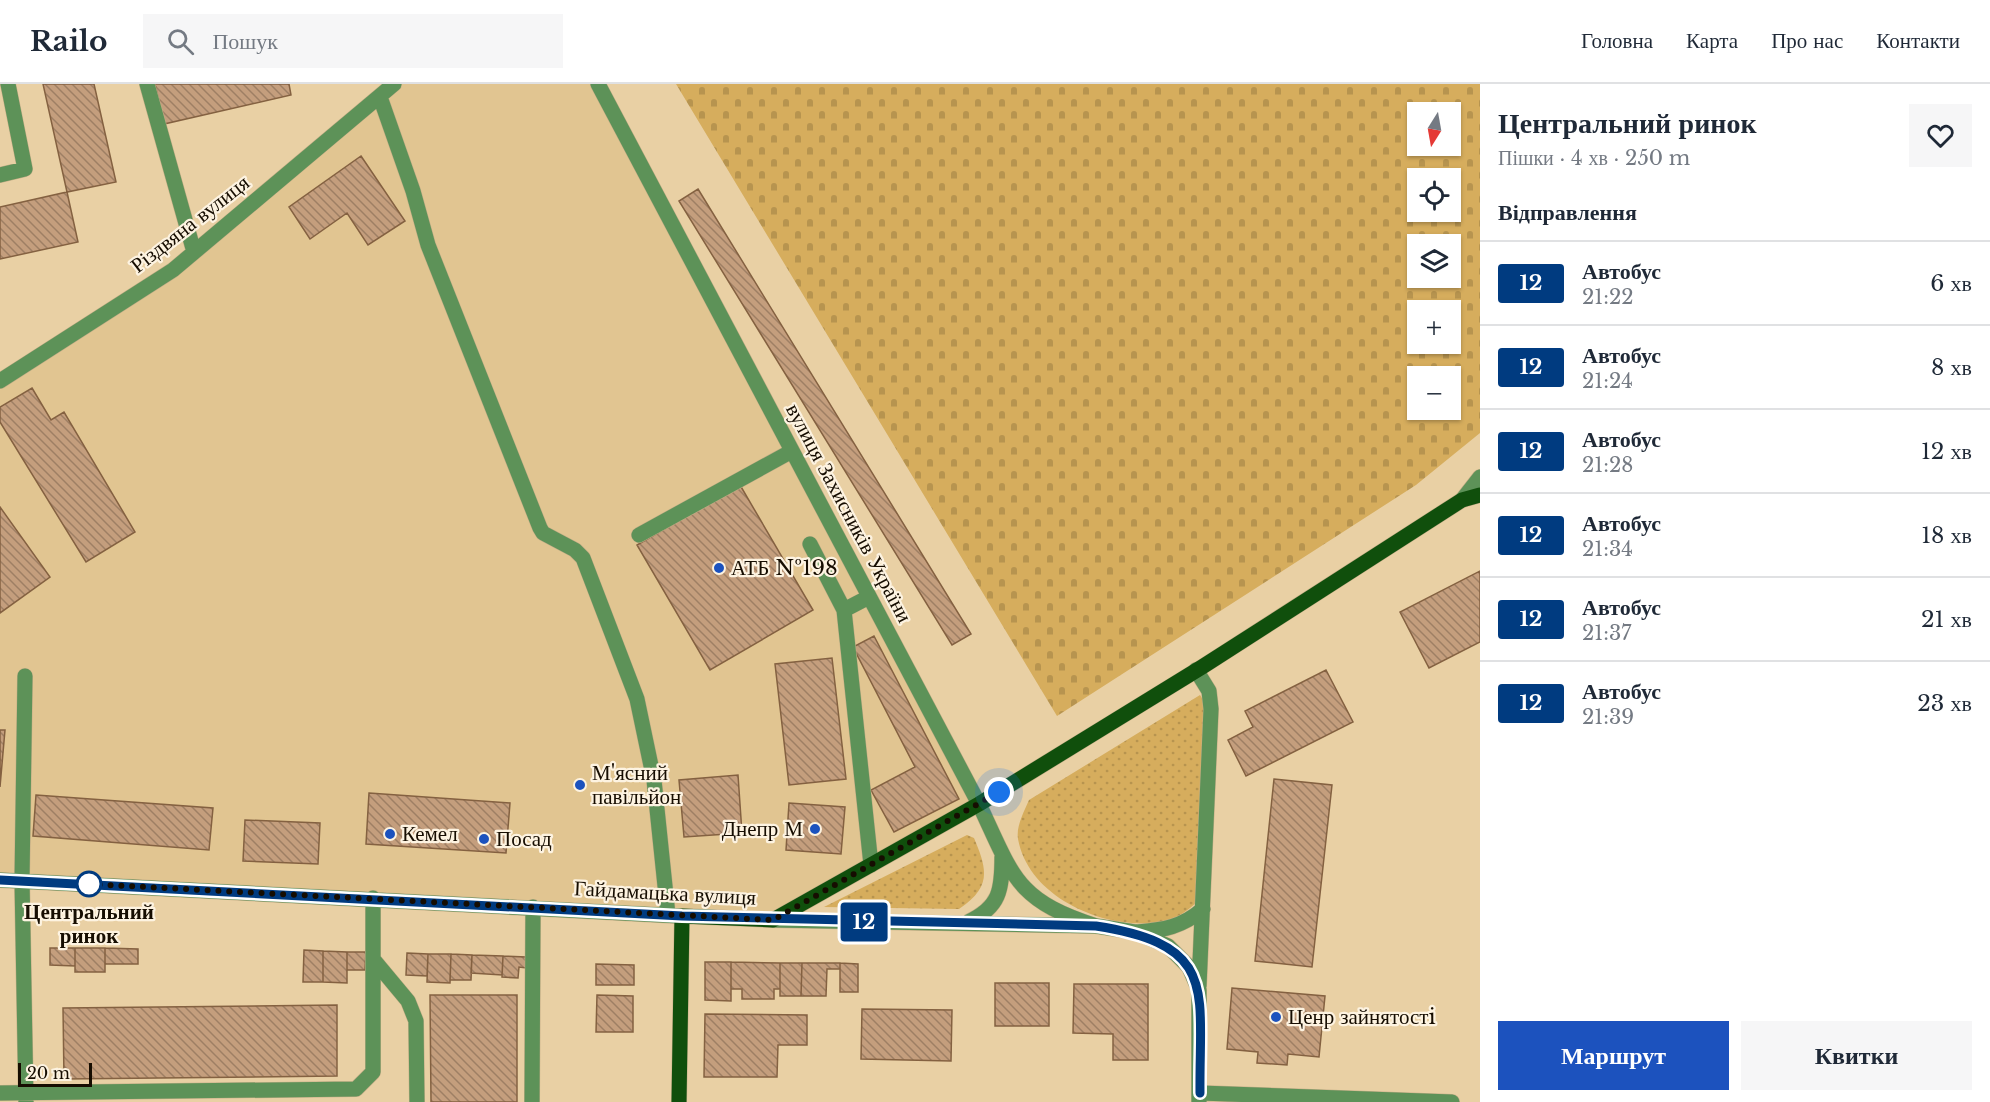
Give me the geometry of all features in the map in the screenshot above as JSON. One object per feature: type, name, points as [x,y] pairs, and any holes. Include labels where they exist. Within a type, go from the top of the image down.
[{"type":"main road","points":[[773,920],[979,804],[1196,670],[1462,500],[1480,495]]},
{"type":"main road","name":"Гайдамацька вулиця","points":[[675,916],[773,920]]},
{"type":"main road","points":[[675,916],[679,1102]]},
{"type":"street","points":[[0,175],[26,169],[8,84]]},
{"type":"street","points":[[147,84],[194,252]]},
{"type":"street","name":"Різдвяна вулиця","points":[[0,381],[173,270],[394,84]]},
{"type":"street","name":"вулиця Захисників України","points":[[598,84],[979,804],[1013,876],[1035,900],[1062,915],[1096,926]]},
{"type":"street","points":[[380,97],[413,191],[428,244],[540,528],[543,533],[575,550],[583,558],[637,699],[654,780],[675,916]]},
{"type":"street","points":[[639,535],[767,468],[792,451]]},
{"type":"street","points":[[1462,500],[1480,477]]},
{"type":"street","points":[[810,544],[844,610],[871,865]]},
{"type":"street","points":[[844,610],[869,597]]},
{"type":"street","points":[[1196,670],[1209,691],[1211,709],[1199,992]]},
{"type":"street","points":[[25,676],[21,880],[26,1097]]},
{"type":"street","points":[[963,924],[985,914],[997,898],[1002,879],[1002,854]]},
{"type":"street","name":"Гайдамацька вулиця","points":[[0,880],[373,898],[675,916]]},
{"type":"street","points":[[0,1093],[26,1097],[333,1096],[356,1089],[373,1072],[373,898]]},
{"type":"street","points":[[532,907],[532,1102]]},
{"type":"street","points":[[1135,932],[1170,930],[1189,921],[1203,909]]},
{"type":"street","name":"Гайдамацька вулиця","points":[[773,920],[1096,926],[1135,932],[1168,946],[1189,967],[1199,992],[1200,1098]]},
{"type":"street","points":[[373,959],[413,1010],[416,1021],[417,1102]]},
{"type":"street","points":[[1200,1098],[1452,1102]]},
{"type":"shaded area","name":"Центральний ринок","points":[[394,84],[598,84],[979,804],[773,920],[0,880],[0,381],[173,270]]},
{"type":"green space","points":[[676,84],[1480,84],[1480,433],[1416,485],[1057,716]]},
{"type":"green space","points":[[1200,695],[1204,701],[1197,902],[1170,920],[1144,923],[1121,922],[1076,907],[1055,895],[1038,879],[1025,861],[1018,839],[1019,824],[1029,800]]},
{"type":"green space","points":[[967,835],[974,838],[979,850],[984,878],[977,893],[959,909],[824,907]]},
{"type":"building","points":[[43,84],[94,84],[116,182],[67,192]]},
{"type":"building","points":[[155,84],[289,84],[291,95],[164,124]]},
{"type":"building","points":[[361,156],[405,221],[368,245],[347,213],[310,239],[289,207]]},
{"type":"building","points":[[698,189],[971,634],[952,645],[679,201]]},
{"type":"building","points":[[67,192],[78,242],[0,259],[0,207]]},
{"type":"building","points":[[32,388],[51,420],[64,412],[135,532],[86,562],[0,422],[0,407]]},
{"type":"building","name":"АТБ №198","points":[[740,485],[813,610],[710,670],[637,545]]},
{"type":"building","points":[[0,507],[50,577],[0,613]]},
{"type":"building","points":[[1480,571],[1480,642],[1429,668],[1400,612]]},
{"type":"building","points":[[874,636],[959,799],[894,832],[871,790],[915,767],[853,647]]},
{"type":"building","points":[[832,658],[846,779],[789,785],[775,664]]},
{"type":"building","points":[[1326,670],[1353,722],[1246,776],[1228,740],[1253,727],[1245,711]]},
{"type":"building","points":[[0,730],[5,730],[0,787]]},
{"type":"building","points":[[738,775],[742,833],[684,837],[679,780]]},
{"type":"building","points":[[1274,779],[1332,785],[1312,967],[1255,961]]},
{"type":"building","points":[[369,793],[510,803],[506,853],[366,844]]},
{"type":"building","points":[[36,795],[213,808],[209,850],[33,836]]},
{"type":"building","name":"Днепр М","points":[[789,803],[845,807],[841,854],[786,850]]},
{"type":"building","points":[[245,820],[320,823],[318,864],[243,861]]},
{"type":"building","points":[[50,948],[75,948],[75,966],[50,965]]},
{"type":"building","points":[[75,948],[105,948],[105,972],[75,972]]},
{"type":"building","points":[[105,948],[138,949],[138,964],[105,964]]},
{"type":"building","points":[[304,950],[323,951],[323,982],[303,982]]},
{"type":"building","points":[[323,951],[347,952],[347,983],[323,982]]},
{"type":"building","points":[[347,952],[366,952],[365,970],[347,970]]},
{"type":"building","points":[[407,953],[428,954],[427,976],[406,975]]},
{"type":"building","points":[[428,954],[451,954],[450,983],[427,982]]},
{"type":"building","points":[[451,954],[472,955],[471,980],[450,980]]},
{"type":"building","points":[[472,955],[503,956],[502,975],[471,973]]},
{"type":"building","points":[[503,956],[526,957],[526,968],[519,967],[518,978],[502,977]]},
{"type":"building","points":[[705,962],[731,962],[731,1001],[705,1000]]},
{"type":"building","points":[[731,962],[780,963],[780,989],[774,989],[774,999],[742,999],[742,989],[731,989]]},
{"type":"building","points":[[780,963],[802,963],[801,996],[780,996]]},
{"type":"building","points":[[802,963],[840,963],[840,969],[827,969],[826,996],[801,996]]},
{"type":"building","points":[[840,963],[858,964],[858,992],[840,992]]},
{"type":"building","points":[[596,964],[634,965],[634,985],[596,985]]},
{"type":"building","points":[[995,983],[1049,983],[1049,1026],[995,1026]]},
{"type":"building","points":[[1074,984],[1148,984],[1148,1060],[1113,1060],[1113,1034],[1073,1033]]},
{"type":"building","points":[[1232,988],[1325,996],[1319,1057],[1288,1054],[1287,1065],[1257,1063],[1258,1052],[1227,1049]]},
{"type":"building","points":[[430,995],[517,995],[517,1102],[431,1102]]},
{"type":"building","points":[[597,995],[633,996],[633,1032],[596,1032]]},
{"type":"building","points":[[337,1005],[337,1076],[64,1079],[63,1008]]},
{"type":"building","points":[[862,1009],[952,1010],[951,1061],[861,1059]]},
{"type":"building","points":[[705,1014],[807,1015],[807,1045],[778,1045],[777,1077],[704,1077]]},
{"type":"bus line","name":"12","points":[[0,880],[401,899],[682,916],[773,920],[1096,926],[1135,932],[1168,946],[1189,967],[1199,990],[1200,1093]]},
{"type":"place","name":"АТБ №198","points":[[719,568]]},
{"type":"place","name":"М'ясний павільйон","points":[[580,785]]},
{"type":"place","name":"Днепр М","points":[[815,829]]},
{"type":"place","name":"Кемел","points":[[390,834]]},
{"type":"place","name":"Посад","points":[[484,839]]},
{"type":"place","name":"Центральний ринок","points":[[89,884]]},
{"type":"place","name":"Ценр зайнятостi","points":[[1276,1017]]},
{"type":"route","points":[[89,884],[773,920],[999,792]]}]
